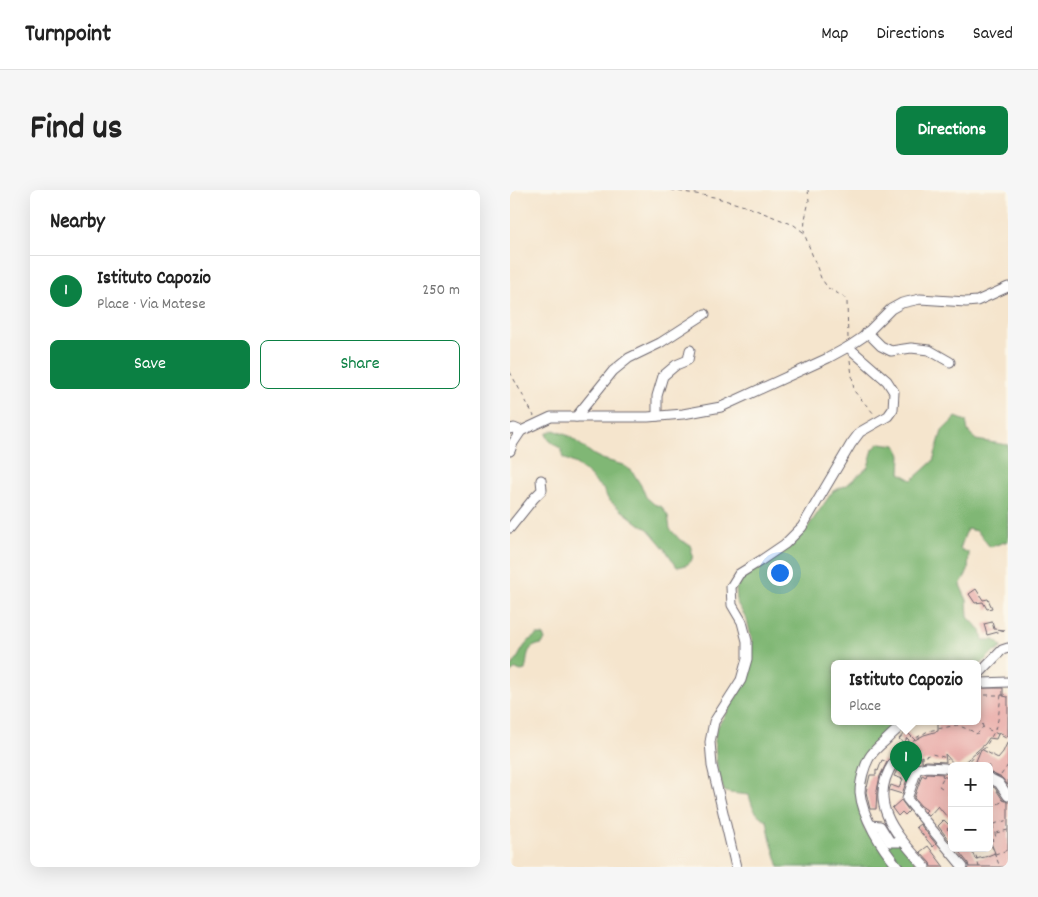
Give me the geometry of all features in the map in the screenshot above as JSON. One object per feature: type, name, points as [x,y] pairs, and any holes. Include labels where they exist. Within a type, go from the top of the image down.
[{"type":"street","points":[[510,450],[521,431],[551,418],[657,416],[683,414],[721,407],[848,347],[859,340],[896,305],[908,301],[928,299],[972,302],[981,300],[1008,287]]},
{"type":"street","points":[[576,417],[613,372],[629,358],[660,343],[705,314]]},
{"type":"street","points":[[867,332],[881,346],[891,351],[911,348],[929,350],[950,362]]},
{"type":"street","points":[[736,867],[712,766],[710,742],[714,722],[741,680],[747,659],[748,641],[742,622],[732,605],[731,587],[739,574],[785,544],[802,527],[860,432],[888,416],[893,409],[894,392],[887,381],[848,347]]},
{"type":"street","points":[[657,416],[657,396],[664,376],[676,365],[688,360],[690,350]]},
{"type":"street","points":[[510,430],[514,428],[521,431]]},
{"type":"street","points":[[510,528],[542,490],[541,480]]},
{"type":"street","points":[[981,672],[1002,650],[1008,648]]},
{"type":"street","points":[[981,682],[1008,682]]},
{"type":"street","points":[[898,867],[887,854],[871,825],[860,790],[866,764],[874,752],[902,725]]},
{"type":"street","points":[[925,867],[903,842],[889,821],[883,804],[884,784],[894,762],[917,769],[948,769]]},
{"type":"street","points":[[917,769],[907,799],[964,867]]},
{"type":"street","points":[[993,780],[1000,783],[1008,797]]},
{"type":"street","points":[[871,825],[880,826],[890,842],[903,842]]},
{"type":"path","points":[[671,190],[714,197],[748,207],[794,225],[804,233]]},
{"type":"path","points":[[808,190],[809,201],[804,233],[820,278],[828,288],[844,297],[847,302],[848,347],[854,391],[880,421]]},
{"type":"path","points":[[510,372],[538,423]]},
{"type":"path","points":[[981,695],[1008,695]]},
{"type":"path","points":[[969,762],[978,752],[985,748],[994,732],[998,720],[1001,695]]},
{"type":"path","points":[[981,721],[983,727],[1008,738]]},
{"type":"path","points":[[894,762],[916,738],[928,732],[958,725],[975,734],[983,727]]},
{"type":"path","points":[[917,769],[922,757],[932,754],[946,758]]},
{"type":"path","points":[[1000,783],[1001,776],[1008,765]]},
{"type":"path","points":[[942,788],[939,786],[943,776]]},
{"type":"path","points":[[992,807],[1008,797]]},
{"type":"path","points":[[1000,867],[990,842],[996,838],[993,824],[1008,820]]},
{"type":"path","points":[[995,834],[1008,830]]},
{"type":"path","points":[[995,854],[1008,850]]},
{"type":"path","points":[[975,852],[979,867]]},
{"type":"green space","points":[[956,417],[966,421],[968,431],[976,440],[1008,445],[1008,541],[990,547],[977,531],[967,529],[960,549],[969,553],[968,571],[960,585],[967,600],[968,617],[981,631],[983,640],[995,640],[1002,647],[996,652],[994,651],[981,664],[981,660],[831,660],[831,725],[900,725],[864,756],[862,761],[861,813],[865,831],[874,836],[893,833],[916,866],[779,867],[767,821],[759,816],[749,795],[724,791],[718,773],[715,742],[716,729],[745,683],[750,665],[752,640],[747,620],[737,603],[736,588],[744,575],[789,547],[805,531],[833,491],[847,485],[868,467],[873,449],[880,443],[896,445],[901,455],[900,473],[912,480],[933,461],[942,431]]},
{"type":"green space","points":[[554,430],[569,436],[594,455],[623,465],[632,471],[646,497],[654,504],[662,507],[668,516],[670,529],[680,540],[690,545],[692,558],[689,563],[677,567],[648,529],[608,499],[604,490],[576,464],[563,458],[562,450],[549,440],[546,434]]},
{"type":"green space","points":[[537,635],[543,635],[545,640],[542,644],[532,647],[528,653],[525,670],[516,669],[510,673],[510,667],[529,641]]},
{"type":"building","points":[[976,589],[983,600],[988,599],[992,608],[987,609],[983,602],[975,603],[969,594]]},
{"type":"building","points":[[992,622],[994,629],[1005,630],[987,635],[984,624]]},
{"type":"building","points":[[981,688],[1003,688],[1003,696],[1008,697],[1008,737],[999,732],[996,739],[989,738],[965,762],[952,762],[945,754],[946,762],[922,762],[922,756],[914,761],[907,760],[902,756],[908,747],[909,740],[907,738],[904,743],[899,739],[906,731],[915,740],[938,731],[938,725],[981,725]]},
{"type":"building","points":[[1008,741],[1008,785],[1002,778],[993,774],[993,762],[976,762],[981,749],[998,758]]},
{"type":"building","points":[[882,760],[887,762],[880,776],[876,809],[870,809],[866,792],[870,775],[876,775],[876,770],[878,771]]},
{"type":"building","points":[[897,770],[909,774],[902,794],[889,790],[891,785],[899,788],[903,779],[894,776]]},
{"type":"building","points":[[927,773],[943,774],[942,776],[948,778],[947,817],[938,806],[929,816],[925,812],[927,810],[914,798],[922,775],[926,777]]},
{"type":"building","points":[[993,787],[1003,800],[1008,802],[1008,867],[969,867],[959,852],[972,852],[975,859],[995,853],[993,848]]},
{"type":"building","points":[[901,800],[909,811],[905,815],[902,812],[898,816],[892,808]]},
{"type":"building","points":[[944,820],[948,824],[948,839],[938,826]]},
{"type":"building","points":[[920,824],[936,844],[933,847],[916,827]]},
{"type":"building","points":[[928,846],[944,867],[931,867],[930,863],[920,852]]},
{"type":"place","name":"Istituto Capozio","points":[[906,782]]}]
